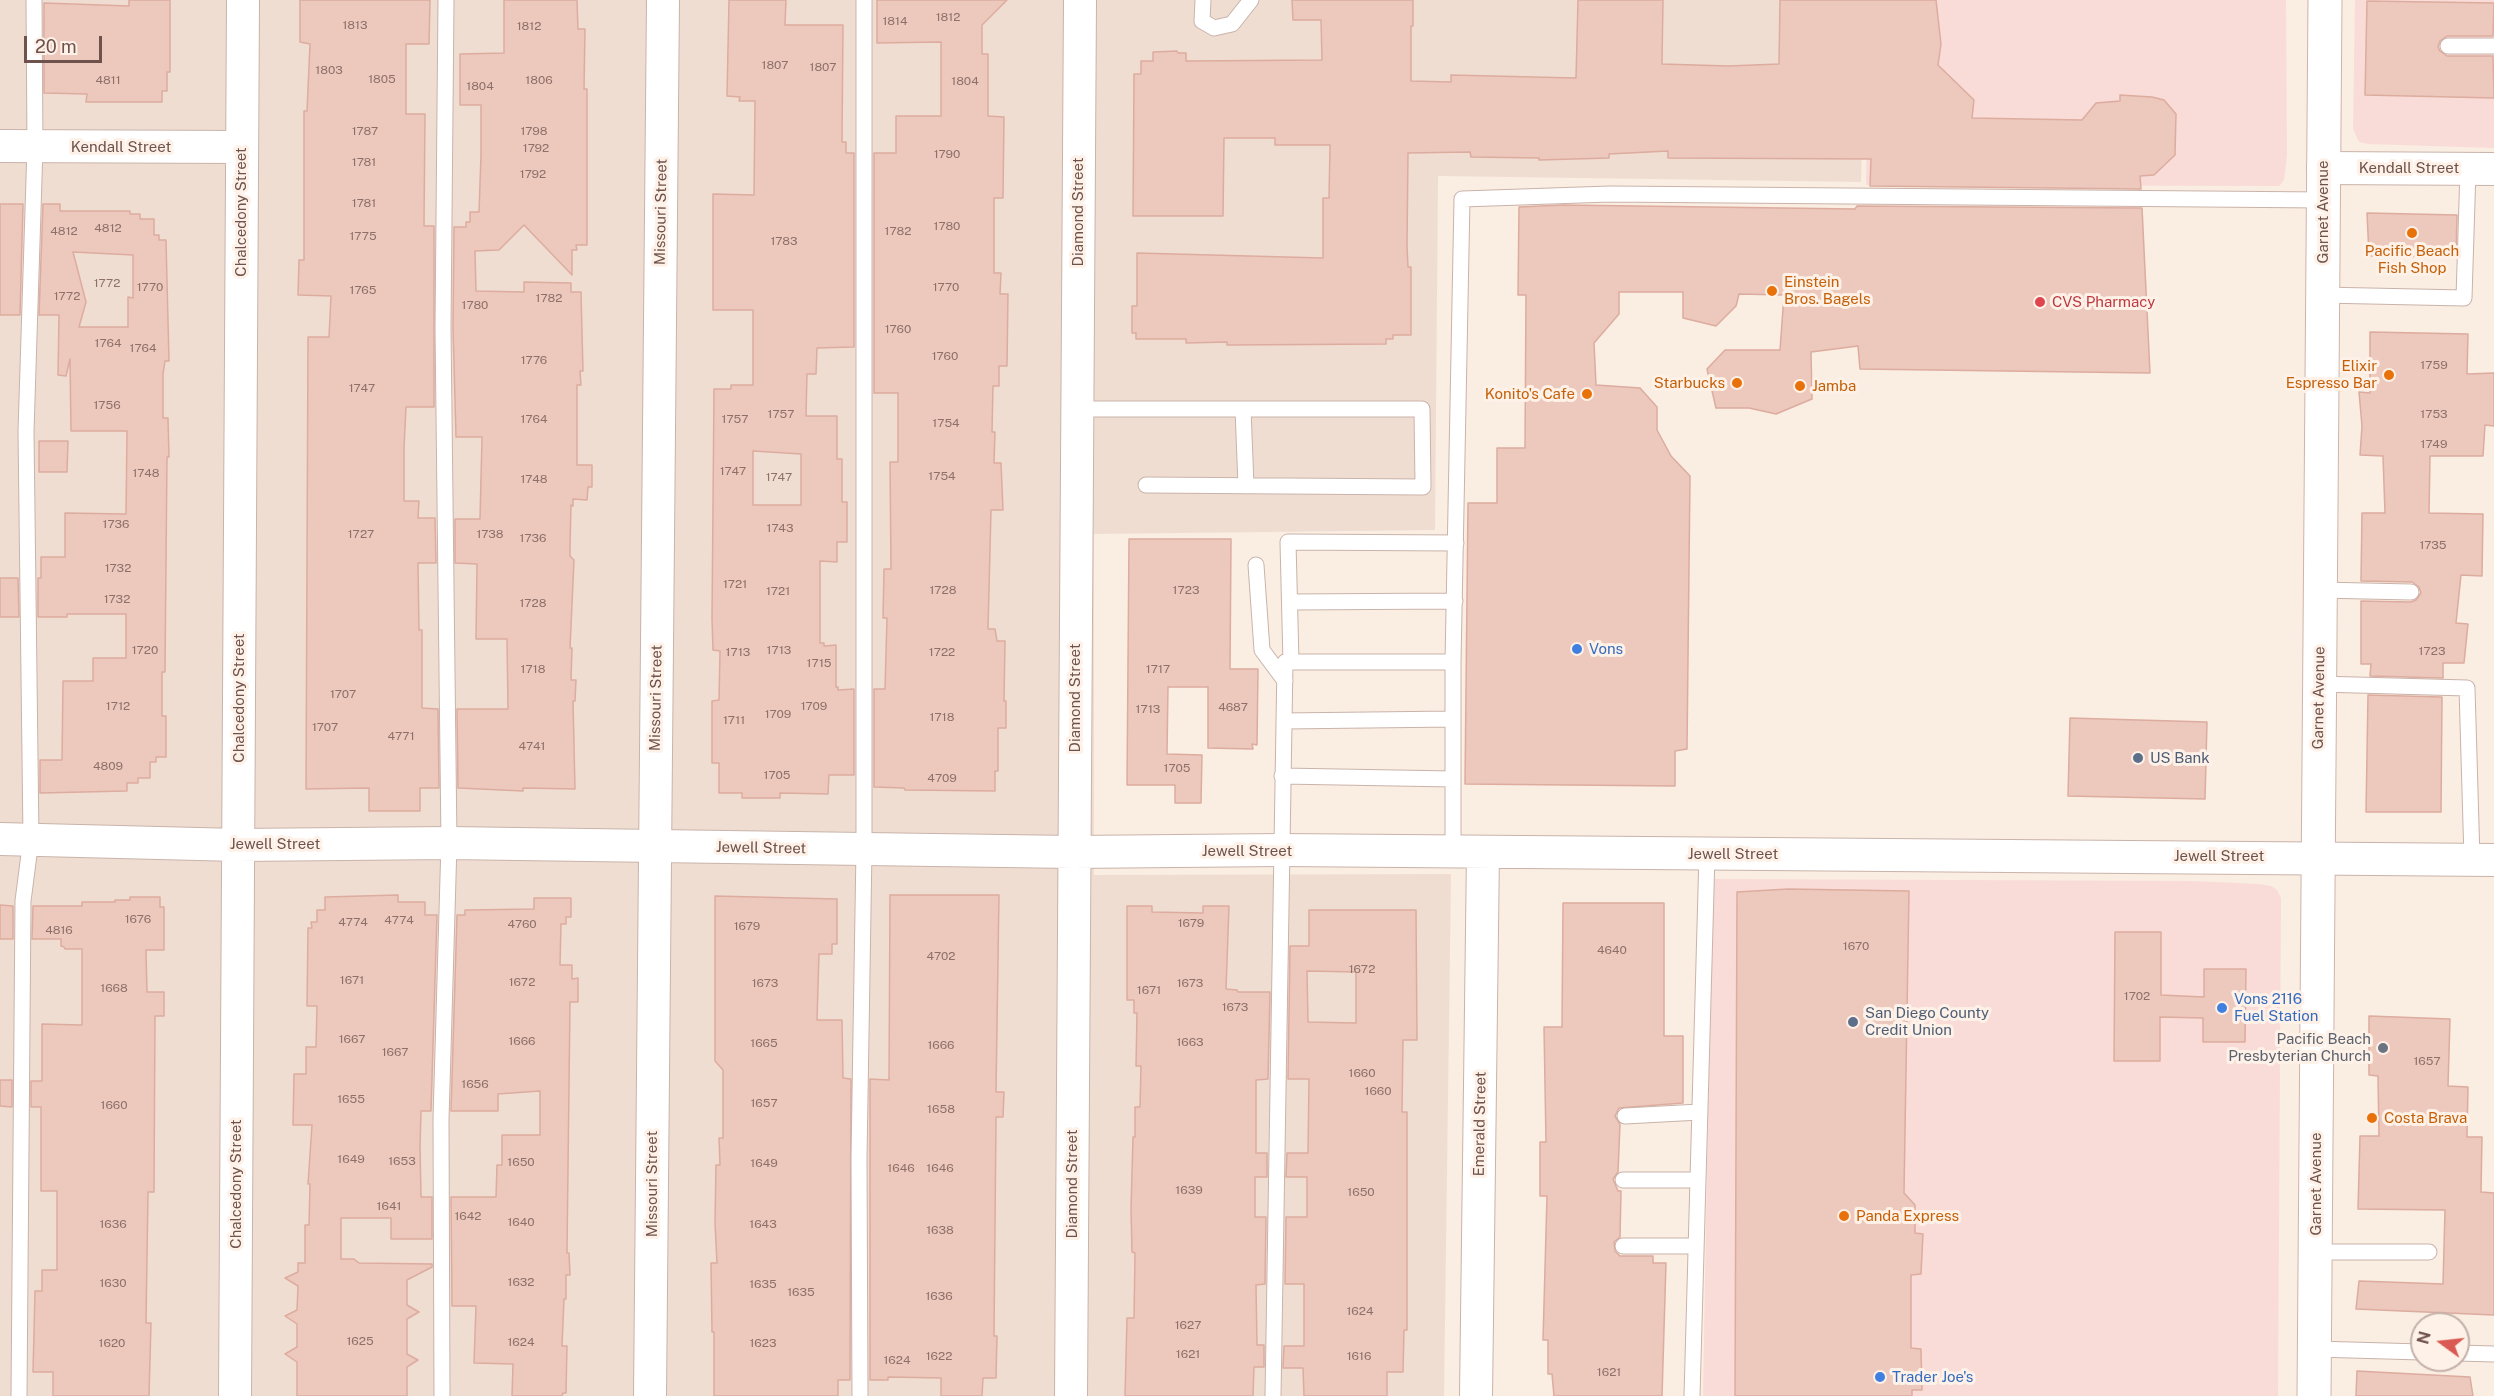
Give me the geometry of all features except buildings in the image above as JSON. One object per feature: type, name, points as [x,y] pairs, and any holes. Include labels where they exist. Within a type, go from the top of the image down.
[{"type":"main road","name":"Garnet Avenue","points":[[2314,1396],[2325,0]]},
{"type":"street","name":"Chalcedony Street","points":[[235,1396],[243,0]]},
{"type":"street","name":"Missouri Street","points":[[650,1396],[663,0]]},
{"type":"street","name":"Diamond Street","points":[[1071,1396],[1080,0]]},
{"type":"street","name":"Kendall Street","points":[[0,146],[242,147]]},
{"type":"street","name":"Kendall Street","points":[[2323,184],[2481,169]]},
{"type":"street","name":"Jewell Street","points":[[15,839],[238,845],[449,843],[1073,852],[1281,850],[2483,859]]},
{"type":"street","name":"Emerald Street","points":[[1468,852],[1476,1396]]},
{"type":"lane","points":[[19,1396],[23,901],[15,839],[35,147],[34,0]]},
{"type":"lane","points":[[442,1396],[441,1119],[449,843],[443,328],[446,0]]},
{"type":"lane","points":[[860,1396],[859,1158],[864,849],[864,0]]},
{"type":"lane","points":[[1203,0],[1202,21],[1214,28],[1232,24],[1251,0]]},
{"type":"lane","points":[[2448,46],[2494,45]]},
{"type":"lane","points":[[2322,295],[2464,298],[2481,169]]},
{"type":"lane","points":[[1468,852],[1453,779],[1453,662],[1462,199],[1610,194],[2323,184]]},
{"type":"lane","points":[[1077,409],[1422,409],[1423,487],[1146,486]]},
{"type":"lane","points":[[1243,409],[1246,486]]},
{"type":"lane","points":[[1273,1396],[1282,776],[1285,681],[1291,602],[1288,542],[1455,543]]},
{"type":"lane","points":[[1256,565],[1262,650],[1285,681]]},
{"type":"lane","points":[[2320,590],[2411,592]]},
{"type":"lane","points":[[1291,602],[1455,601]]},
{"type":"lane","points":[[1288,662],[1453,662]]},
{"type":"lane","points":[[2319,684],[2467,688],[2483,859]]},
{"type":"lane","points":[[1284,721],[1453,719]]},
{"type":"lane","points":[[1282,776],[1453,779]]},
{"type":"lane","points":[[1692,1396],[1707,854]]},
{"type":"lane","points":[[1625,1116],[1700,1112]]},
{"type":"lane","points":[[1623,1180],[1698,1180]]},
{"type":"lane","points":[[1623,1246],[1696,1246]]},
{"type":"lane","points":[[2315,1252],[2430,1252]]},
{"type":"lane","points":[[2314,1349],[2410,1352]]},
{"type":"lane","points":[[2470,1353],[2494,1354]]},
{"type":"shaded area","points":[[0,0],[1865,0],[1861,182],[1438,176],[1435,530],[1094,534],[1094,875],[1451,874],[1444,1396],[0,1396]]},
{"type":"shaded area","points":[[1869,0],[2286,0],[2287,155],[2284,180],[2279,186],[1866,185]]},
{"type":"shaded area","points":[[2355,0],[2494,0],[2494,148],[2359,142],[2353,129]]},
{"type":"shaded area","points":[[1712,879],[2192,881],[2259,884],[2271,886],[2277,890],[2281,898],[2278,1396],[1703,1396]]},
{"type":"place","name":"Pacific Beach Fish Shop","points":[[2412,233]]},
{"type":"place","name":"Einstein Bros. Bagels","points":[[1772,291]]},
{"type":"place","name":"CVS Pharmacy","points":[[2040,302]]},
{"type":"place","name":"Elixir Espresso Bar","points":[[2389,375]]},
{"type":"place","name":"Starbucks","points":[[1737,383]]},
{"type":"place","name":"Jamba","points":[[1800,386]]},
{"type":"place","name":"Konito's Cafe","points":[[1587,394]]},
{"type":"place","name":"Vons","points":[[1577,649]]},
{"type":"place","name":"US Bank","points":[[2138,758]]},
{"type":"place","name":"Vons 2116 Fuel Station","points":[[2222,1008]]},
{"type":"place","name":"San Diego County Credit Union","points":[[1853,1022]]},
{"type":"place","name":"Pacific Beach Presbyterian Church","points":[[2383,1048]]},
{"type":"place","name":"Costa Brava","points":[[2372,1118]]},
{"type":"place","name":"Panda Express","points":[[1844,1216]]},
{"type":"place","name":"Trader Joe's","points":[[1880,1377]]}]
